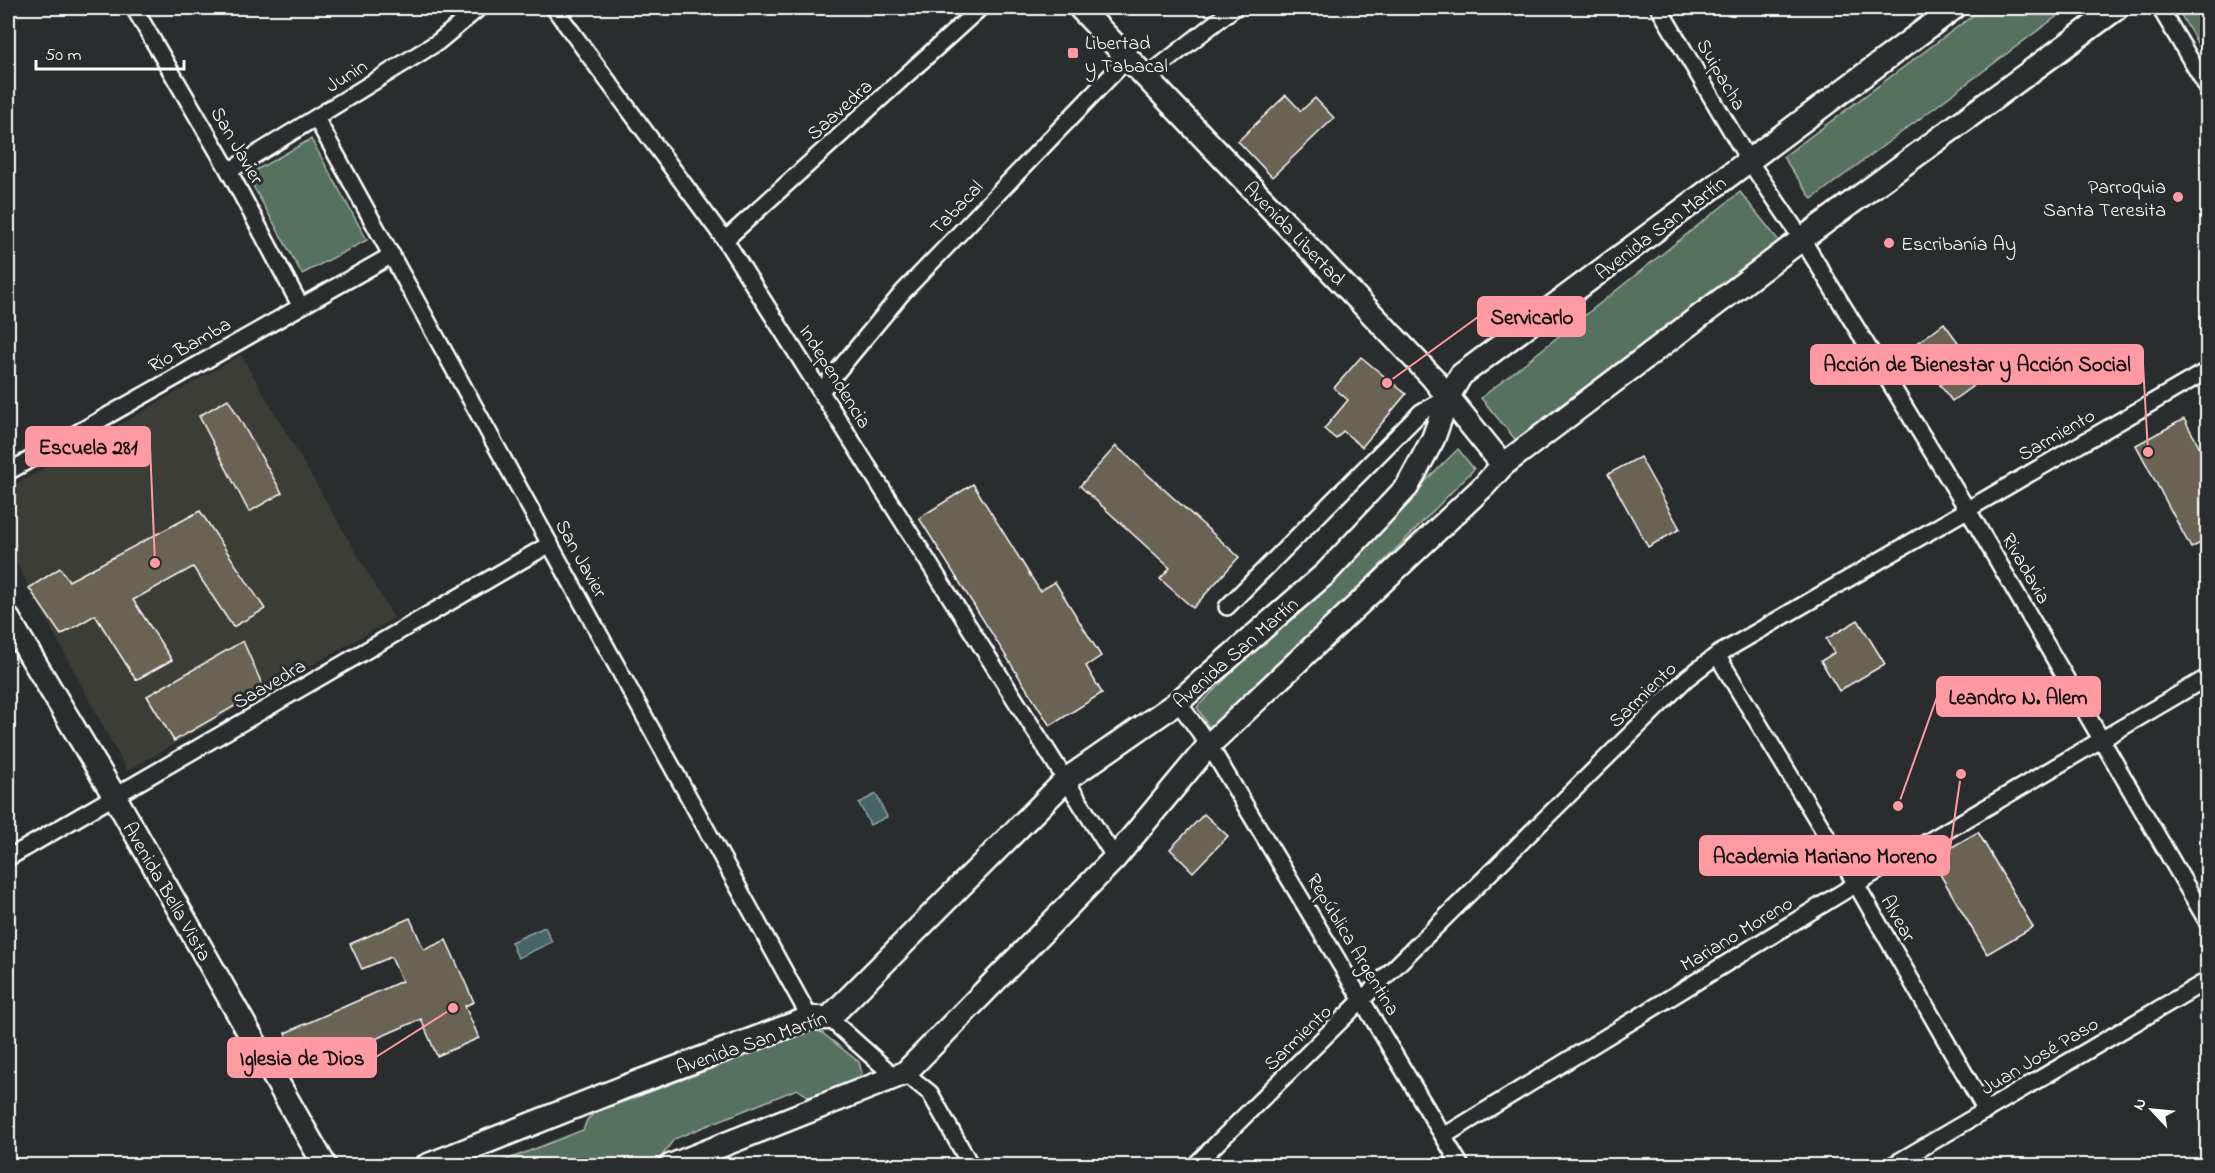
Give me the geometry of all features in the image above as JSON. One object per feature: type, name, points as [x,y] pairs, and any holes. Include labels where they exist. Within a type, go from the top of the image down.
[{"type":"main road","name":"Avenida Libertad","points":[[1080,8],[1432,377],[1503,465]]},
{"type":"main road","name":"Avenida San Martín","points":[[426,1166],[622,1088],[820,1018],[1067,779],[1178,702],[1325,574],[1407,487],[1433,439],[1448,397],[1461,375],[1954,8]]},
{"type":"main road","points":[[670,1166],[900,1075],[1115,858],[1209,745],[1484,486],[1503,465],[1802,239],[2117,8]]},
{"type":"main road","name":"Avenida Bella Vista","points":[[8,618],[115,797],[325,1166]]},
{"type":"street","name":"San Javier","points":[[134,8],[229,171],[300,305]]},
{"type":"street","name":"Junin","points":[[229,171],[438,42],[479,8]]},
{"type":"street","name":"Independencia","points":[[554,8],[725,240],[1115,858]]},
{"type":"street","name":"Saavedra","points":[[725,240],[980,8]]},
{"type":"street","points":[[1146,77],[1234,8]]},
{"type":"street","name":"Suipacha","points":[[1659,8],[1749,162],[1802,239]]},
{"type":"street","points":[[2160,8],[2208,89]]},
{"type":"street","name":"Tabacal","points":[[821,391],[903,292],[1128,58]]},
{"type":"street","name":"San Javier","points":[[316,118],[550,544],[820,1018],[900,1075],[930,1093],[971,1166]]},
{"type":"street","name":"Rivadavia","points":[[1802,239],[1968,510],[2208,923]]},
{"type":"street","name":"Río Bamba","points":[[8,472],[392,255]]},
{"type":"street","name":"Sarmiento","points":[[1194,1166],[1364,1001],[1687,678],[1717,655],[2208,370]]},
{"type":"street","points":[[1227,607],[1421,412],[1448,397]]},
{"type":"street","name":"Saavedra","points":[[8,858],[550,544]]},
{"type":"street","name":"Alvear","points":[[1717,655],[1856,884],[1986,1111]]},
{"type":"street","name":"Mariano Moreno","points":[[1444,1136],[1856,884],[2208,677]]},
{"type":"street","name":"República Argentina","points":[[1178,702],[1209,745],[1461,1166]]},
{"type":"street","name":"Juan José Paso","points":[[1891,1166],[2208,980]]},
{"type":"shaded area","points":[[241,355],[394,618],[127,771],[8,547],[8,489]]},
{"type":"green space","points":[[1983,8],[2068,8],[1812,199],[1783,157]]},
{"type":"green space","points":[[2177,8],[2207,8],[2207,60]]},
{"type":"green space","points":[[311,139],[367,240],[302,274],[247,175]]},
{"type":"green space","points":[[1740,192],[1779,241],[1524,450],[1481,398]]},
{"type":"green space","points":[[1458,449],[1474,469],[1214,736],[1197,707]]},
{"type":"green space","points":[[814,1030],[821,1032],[859,1062],[862,1073],[856,1082],[812,1099],[797,1089],[674,1139],[657,1163],[649,1165],[491,1166],[583,1130],[587,1120],[594,1113]]},
{"type":"water","points":[[876,794],[887,817],[870,825],[859,803]]},
{"type":"water","points":[[545,927],[552,942],[518,958],[511,942]]},
{"type":"building","points":[[1286,95],[1301,111],[1315,98],[1334,118],[1272,177],[1238,141]]},
{"type":"building","points":[[1944,323],[1984,378],[1952,401],[1940,385],[1949,378],[1934,359],[1929,363],[1915,345]]},
{"type":"building","points":[[1361,357],[1406,394],[1362,447],[1343,431],[1336,439],[1324,429],[1348,400],[1334,388]]},
{"type":"building","points":[[228,399],[282,493],[249,512],[199,416]]},
{"type":"building","points":[[2184,419],[2208,462],[2208,539],[2191,548],[2136,445]]},
{"type":"building","points":[[1116,446],[1239,557],[1193,608],[1160,579],[1170,568],[1080,486]]},
{"type":"building","points":[[1640,457],[1680,529],[1648,547],[1608,474]]},
{"type":"building","points":[[973,484],[1040,591],[1055,582],[1101,656],[1086,666],[1102,693],[1050,726],[919,518]]},
{"type":"building","points":[[200,511],[265,609],[233,627],[193,567],[133,600],[172,660],[136,680],[95,615],[61,635],[29,588],[60,568],[69,581]]},
{"type":"building","points":[[1858,620],[1885,664],[1839,691],[1821,661],[1834,653],[1826,639]]},
{"type":"building","points":[[243,641],[264,689],[174,741],[147,696]]},
{"type":"building","points":[[1204,814],[1228,836],[1193,872],[1170,849]]},
{"type":"building","points":[[1978,832],[2033,927],[1987,954],[1931,859]]},
{"type":"building","points":[[410,918],[424,950],[446,940],[474,1002],[465,1006],[479,1038],[437,1056],[421,1019],[302,1071],[285,1033],[402,981],[391,957],[362,969],[350,944]]},
{"type":"place","name":"Libertad y Tabacal","points":[[1073,53]]},
{"type":"place","name":"Parroquia Santa Teresita","points":[[2178,197]]},
{"type":"place","name":"Escribanía Ay","points":[[1889,243]]},
{"type":"place","name":"Servicarlo","points":[[1387,383]]},
{"type":"place","name":"Acción de Bienestar y Acción Social","points":[[2148,452]]},
{"type":"place","name":"Escuela 281","points":[[155,563]]},
{"type":"place","name":"Academia Mariano Moreno","points":[[1961,774]]},
{"type":"place","name":"Leandro N. Alem","points":[[1898,806]]},
{"type":"place","name":"Iglesia de Dios","points":[[453,1008]]}]
